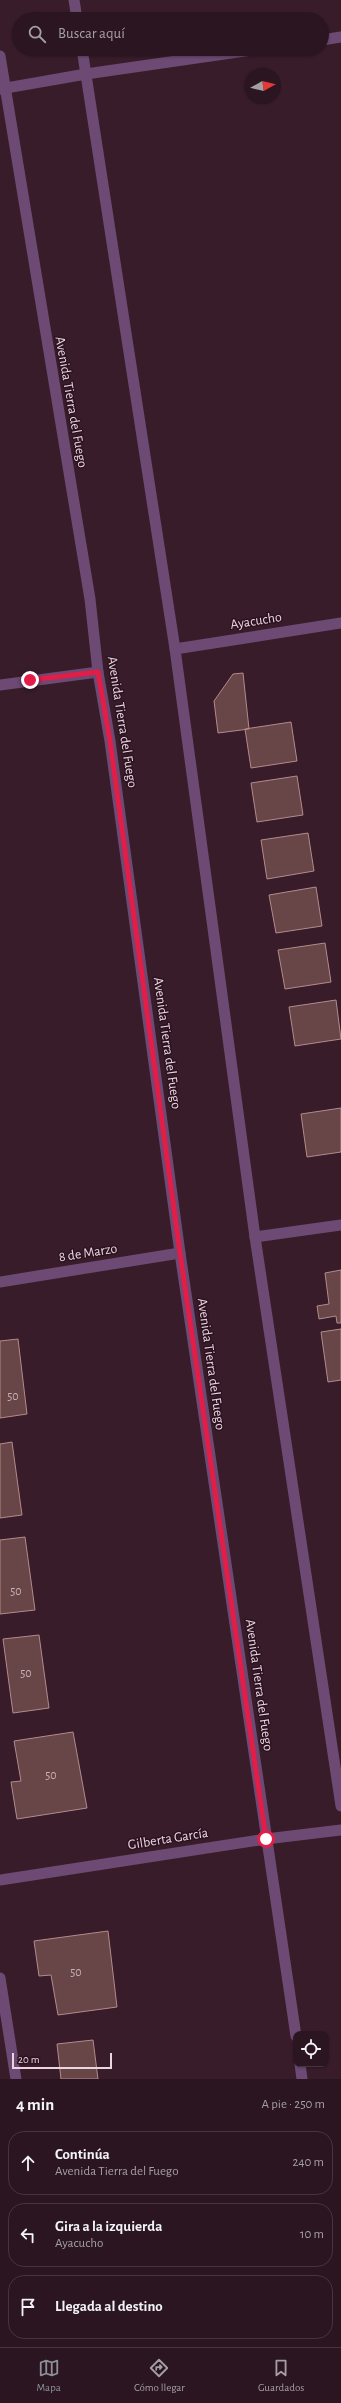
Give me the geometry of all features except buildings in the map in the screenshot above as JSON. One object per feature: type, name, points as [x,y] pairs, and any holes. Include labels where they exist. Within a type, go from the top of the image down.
[{"type":"street","points":[[74,0],[76,12]]},
{"type":"street","points":[[329,39],[341,37]]},
{"type":"street","name":"Avenida Tierra del Fuego","points":[[0,56],[2,89],[90,599],[98,672],[110,741],[180,1253],[295,2031]]},
{"type":"street","points":[[83,56],[175,649],[255,1237],[341,1806]]},
{"type":"street","points":[[2,89],[86,74],[211,56]]},
{"type":"street","name":"Ayacucho","points":[[175,649],[341,623]]},
{"type":"street","points":[[0,685],[98,672]]},
{"type":"street","points":[[255,1237],[341,1225]]},
{"type":"street","name":"8 de Marzo","points":[[0,1282],[180,1253]]},
{"type":"street","name":"Gilberta García","points":[[0,1880],[266,1839],[341,1830]]},
{"type":"street","points":[[0,1978],[16,2079]]},
{"type":"street","points":[[300,2067],[302,2079]]},
{"type":"route","points":[[30,680],[98,672],[110,741],[180,1253],[266,1839]]}]
